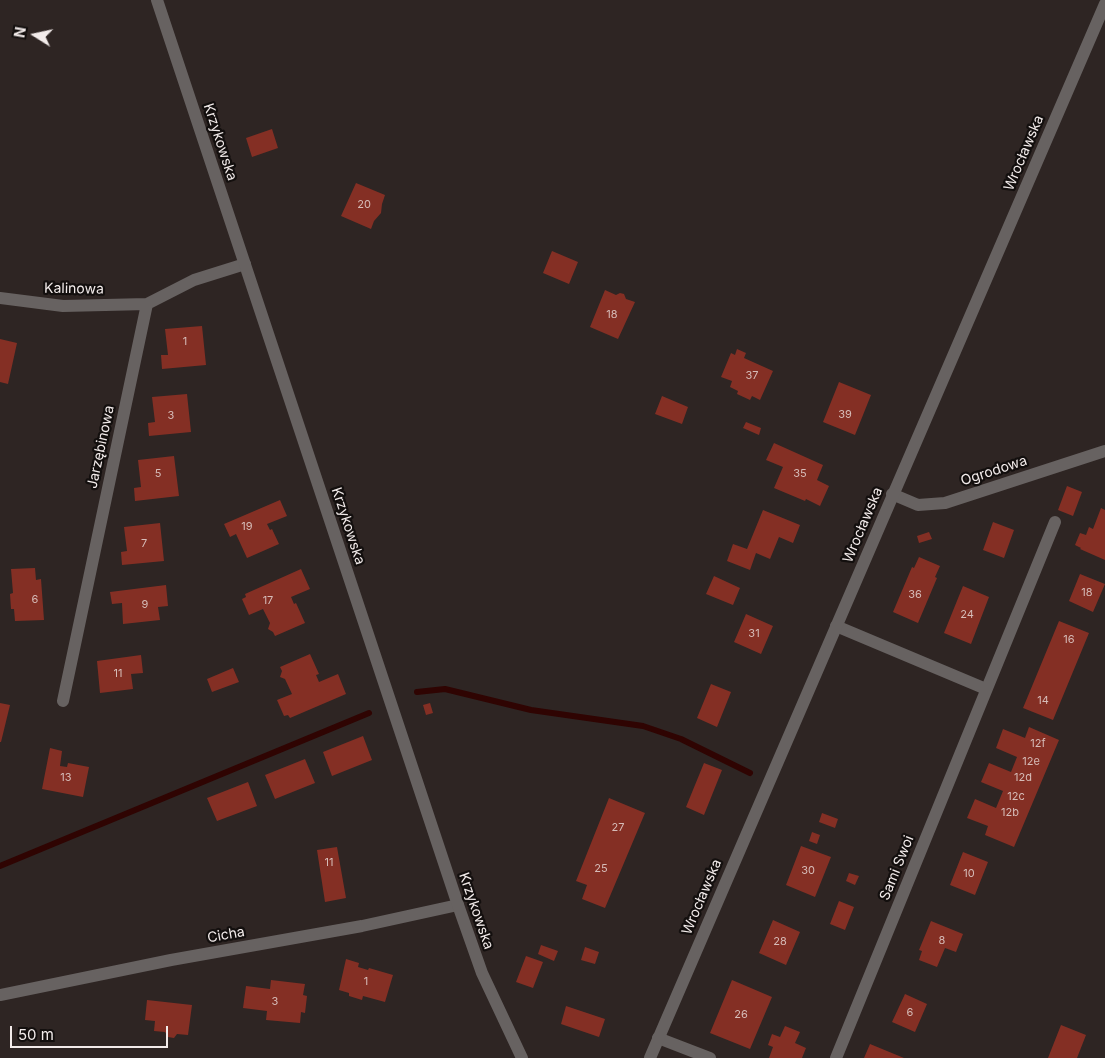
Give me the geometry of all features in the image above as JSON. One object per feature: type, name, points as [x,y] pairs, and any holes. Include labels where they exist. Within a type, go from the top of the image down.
[{"type":"street","name":"Krzykowska","points":[[157,0],[458,905],[482,974],[522,1058]]},
{"type":"street","name":"Wrocławska","points":[[650,1058],[1105,4]]},
{"type":"street","points":[[147,304],[194,280],[245,264]]},
{"type":"street","name":"Kalinowa","points":[[0,298],[62,306],[147,304]]},
{"type":"street","name":"Jarzębinowa","points":[[63,701],[147,304]]},
{"type":"street","name":"Ogrodowa","points":[[892,494],[918,506],[944,503],[1105,451]]},
{"type":"street","name":"Sami Swoi","points":[[836,1058],[1055,522]]},
{"type":"street","points":[[836,626],[986,689]]},
{"type":"street","name":"Cicha","points":[[0,994],[170,960],[362,926],[458,905]]},
{"type":"street","points":[[658,1038],[710,1058]]},
{"type":"building","points":[[272,129],[278,148],[252,157],[246,138]]},
{"type":"building","points":[[356,183],[385,195],[381,213],[374,221],[371,229],[341,216]]},
{"type":"building","points":[[552,251],[578,262],[569,284],[543,273]]},
{"type":"building","points":[[605,290],[616,295],[624,294],[626,299],[635,302],[618,339],[590,327]]},
{"type":"building","points":[[202,326],[206,365],[162,369],[161,355],[168,355],[165,329]]},
{"type":"building","points":[[0,339],[17,343],[8,384],[0,382]]},
{"type":"building","points":[[737,349],[746,353],[744,358],[773,371],[760,400],[752,396],[750,400],[737,394],[738,391],[730,387],[732,381],[721,377],[731,353],[735,355]]},
{"type":"building","points":[[839,382],[871,395],[855,435],[823,422]]},
{"type":"building","points":[[187,394],[191,432],[149,436],[148,423],[155,422],[152,397]]},
{"type":"building","points":[[662,396],[688,407],[682,424],[655,414]]},
{"type":"building","points":[[746,422],[761,428],[759,435],[743,428]]},
{"type":"building","points":[[774,443],[823,465],[817,480],[829,486],[820,506],[774,488],[783,467],[766,460]]},
{"type":"building","points":[[174,456],[179,496],[135,501],[134,488],[141,487],[138,460]]},
{"type":"building","points":[[1067,486],[1082,492],[1073,516],[1058,510]]},
{"type":"building","points":[[280,500],[287,516],[267,524],[270,530],[272,529],[279,544],[247,558],[236,534],[230,537],[224,524]]},
{"type":"building","points":[[1101,508],[1105,510],[1105,560],[1075,545],[1080,533],[1086,535],[1089,527],[1093,529]]},
{"type":"building","points":[[763,510],[800,525],[793,543],[779,537],[770,559],[756,553],[750,570],[727,561],[733,544],[747,549]]},
{"type":"building","points":[[993,522],[1014,530],[1004,558],[983,550]]},
{"type":"building","points":[[160,523],[164,561],[122,565],[121,552],[127,551],[124,527]]},
{"type":"building","points":[[929,532],[932,539],[919,543],[917,536]]},
{"type":"building","points":[[919,557],[940,566],[935,577],[937,578],[918,623],[893,612],[912,567],[914,568]]},
{"type":"building","points":[[35,568],[36,580],[41,579],[44,620],[15,621],[14,609],[11,609],[10,594],[13,593],[11,569]]},
{"type":"building","points":[[301,569],[310,589],[291,597],[294,604],[296,603],[305,623],[275,636],[268,629],[270,623],[263,609],[249,615],[242,599],[246,597],[245,594]]},
{"type":"building","points":[[1080,574],[1105,584],[1093,612],[1069,601]]},
{"type":"building","points":[[714,576],[740,588],[733,605],[706,594]]},
{"type":"building","points":[[166,585],[168,606],[158,607],[160,620],[123,624],[122,603],[112,604],[110,592]]},
{"type":"building","points":[[963,586],[989,597],[971,644],[944,633]]},
{"type":"building","points":[[746,614],[773,626],[761,654],[734,642]]},
{"type":"building","points":[[1059,621],[1089,633],[1053,720],[1023,708]]},
{"type":"building","points":[[310,654],[319,674],[316,675],[319,682],[338,674],[346,694],[290,718],[288,715],[284,716],[277,700],[292,694],[285,679],[280,677],[282,671],[280,667]]},
{"type":"building","points":[[141,655],[143,673],[131,674],[133,689],[100,693],[97,661]]},
{"type":"building","points":[[233,668],[239,682],[212,692],[207,679]]},
{"type":"building","points":[[711,684],[731,692],[717,727],[697,718]]},
{"type":"building","points":[[0,703],[10,705],[1,742],[0,742]]},
{"type":"building","points":[[430,703],[433,713],[426,715],[423,705]]},
{"type":"building","points":[[1029,727],[1059,740],[1014,847],[985,835],[988,826],[967,818],[975,799],[996,808],[1003,791],[981,782],[989,763],[1011,772],[1017,757],[996,748],[1003,729],[1025,738]]},
{"type":"building","points":[[363,736],[372,760],[332,776],[323,752]]},
{"type":"building","points":[[50,748],[62,751],[60,766],[67,767],[68,763],[89,767],[83,797],[42,789]]},
{"type":"building","points":[[305,759],[315,783],[275,799],[265,775]]},
{"type":"building","points":[[704,763],[722,770],[704,815],[686,807]]},
{"type":"building","points":[[248,782],[257,806],[217,821],[207,798]]},
{"type":"building","points":[[609,798],[645,813],[605,908],[582,899],[587,885],[576,881]]},
{"type":"building","points":[[822,813],[838,819],[835,828],[819,822]]},
{"type":"building","points":[[812,832],[820,835],[817,844],[809,841]]},
{"type":"building","points":[[801,846],[831,857],[815,897],[786,885]]},
{"type":"building","points":[[337,847],[346,898],[325,902],[317,850]]},
{"type":"building","points":[[963,852],[988,862],[975,895],[950,885]]},
{"type":"building","points":[[849,873],[859,876],[855,885],[846,881]]},
{"type":"building","points":[[839,901],[854,907],[845,930],[830,924]]},
{"type":"building","points":[[773,920],[800,932],[786,965],[759,953]]},
{"type":"building","points":[[931,921],[963,934],[956,952],[945,948],[937,967],[919,960],[922,951],[919,950]]},
{"type":"building","points":[[541,945],[558,951],[554,961],[538,954]]},
{"type":"building","points":[[585,947],[599,952],[595,964],[581,960]]},
{"type":"building","points":[[526,956],[543,962],[533,988],[516,982]]},
{"type":"building","points":[[346,959],[359,963],[358,967],[393,975],[385,1002],[363,996],[362,1000],[349,996],[349,993],[339,990]]},
{"type":"building","points":[[271,980],[305,984],[303,995],[307,996],[305,1013],[301,1012],[300,1023],[266,1020],[267,1011],[243,1008],[246,986],[270,989]]},
{"type":"building","points":[[732,980],[772,997],[750,1049],[710,1033]]},
{"type":"building","points":[[905,994],[927,1004],[915,1032],[892,1022]]},
{"type":"building","points":[[147,1000],[192,1005],[188,1035],[177,1034],[174,1038],[168,1037],[165,1032],[154,1031],[155,1021],[145,1020]]},
{"type":"building","points":[[566,1006],[605,1019],[599,1037],[561,1024]]},
{"type":"building","points":[[1061,1025],[1086,1035],[1077,1058],[1048,1058]]},
{"type":"building","points":[[785,1026],[800,1032],[795,1043],[806,1048],[802,1058],[769,1058],[773,1047],[768,1045],[772,1034],[780,1037]]},
{"type":"building","points":[[870,1044],[904,1058],[864,1058]]},
{"type":"waterway","points":[[417,692],[445,689],[531,710],[643,726],[681,739],[750,773]]},
{"type":"waterway","points":[[0,866],[369,713]]}]
